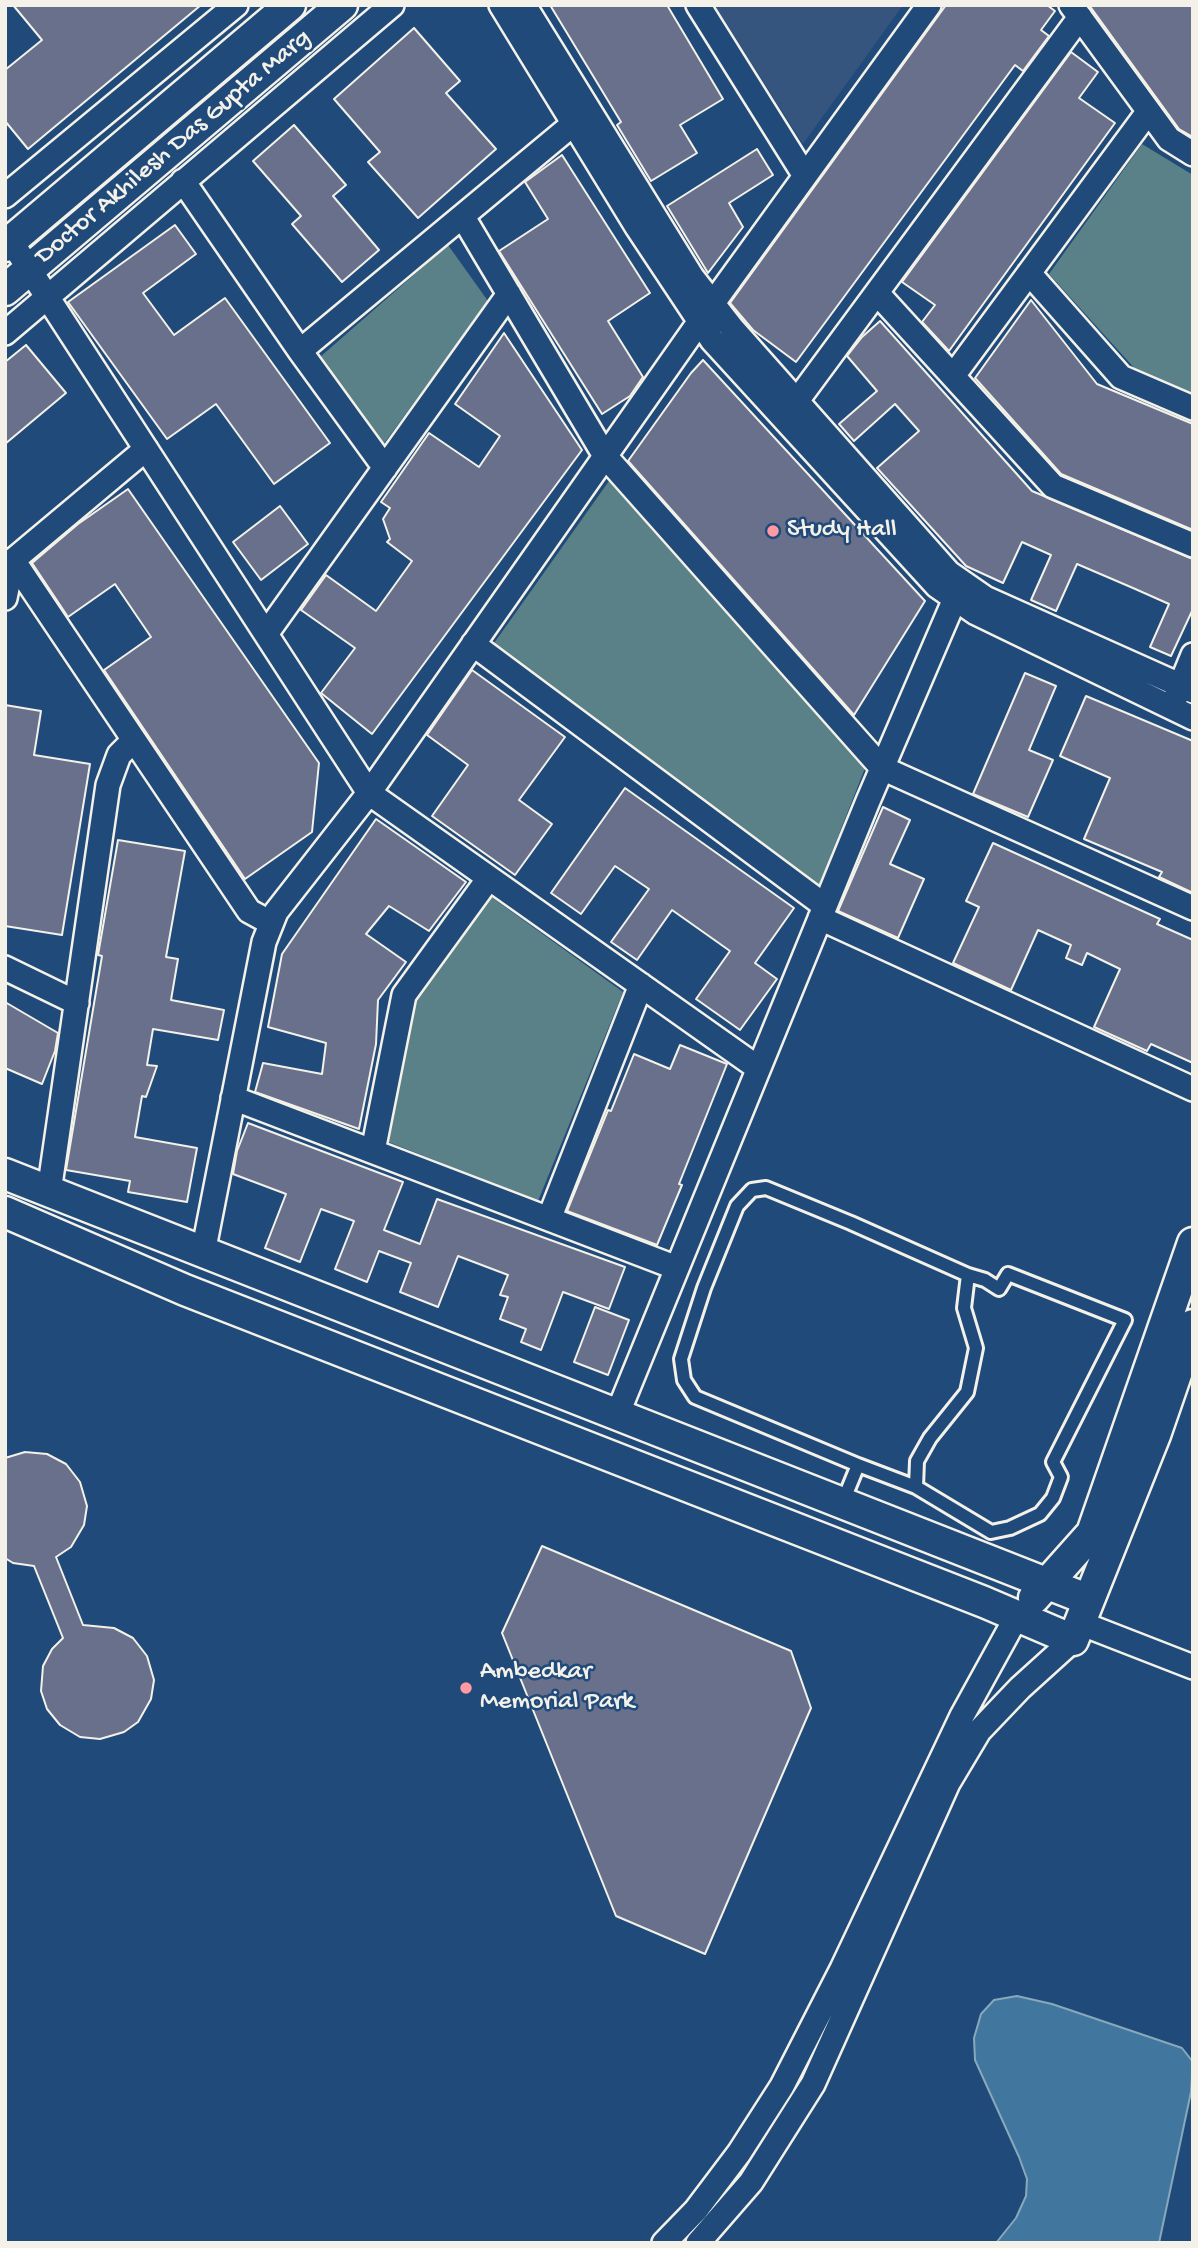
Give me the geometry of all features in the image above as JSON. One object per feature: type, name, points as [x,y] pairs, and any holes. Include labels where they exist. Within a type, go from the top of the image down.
[{"type":"street","points":[[5,196],[236,5]]},
{"type":"street","name":"Doctor Akhilesh Das Gupta Marg","points":[[5,290],[342,5]]},
{"type":"street","points":[[5,333],[392,5]]},
{"type":"street","points":[[501,5],[692,277],[706,312],[790,410],[949,573],[976,613],[1193,718]]},
{"type":"street","points":[[524,5],[582,117]]},
{"type":"street","points":[[698,5],[805,176]]},
{"type":"street","points":[[203,1252],[264,942],[276,912],[369,793],[706,312],[929,5]]},
{"type":"street","name":"Doctor Akhilesh Das Gupta Marg","points":[[8,244],[284,7]]},
{"type":"street","points":[[790,410],[877,293],[1075,11],[1169,139],[1193,154]]},
{"type":"street","points":[[953,376],[1148,112]]},
{"type":"street","points":[[300,351],[582,117]]},
{"type":"street","points":[[183,181],[300,351],[385,468]]},
{"type":"street","points":[[463,217],[605,456],[882,768],[1193,908]]},
{"type":"street","points":[[8,244],[47,297],[369,793],[758,1068]]},
{"type":"street","points":[[1029,273],[1121,377],[1193,408]]},
{"type":"street","points":[[877,293],[1053,486],[1193,545]]},
{"type":"street","points":[[266,634],[509,294]]},
{"type":"street","points":[[5,598],[9,563],[146,449]]},
{"type":"street","points":[[9,563],[134,740],[249,911],[271,923]]},
{"type":"street","points":[[959,590],[985,598],[1187,688]]},
{"type":"street","points":[[617,1415],[822,912],[959,590]]},
{"type":"street","points":[[473,644],[822,912],[1193,1089]]},
{"type":"street","points":[[1170,708],[1187,688],[1193,654]]},
{"type":"street","points":[[49,1192],[108,785],[120,755],[134,740]]},
{"type":"street","points":[[373,1152],[404,995],[489,878]]},
{"type":"street","points":[[5,968],[77,1003]]},
{"type":"street","points":[[549,1219],[641,985]]},
{"type":"street","points":[[233,1098],[677,1268]]},
{"type":"street","points":[[5,1174],[1046,1584],[1080,1621]]},
{"type":"street","points":[[5,1212],[185,1290],[1017,1616],[1080,1621],[1193,1667]]},
{"type":"street","points":[[664,2243],[696,2210],[739,2153],[782,2086],[842,1969],[962,1716],[1017,1616],[1092,1532],[1193,1243]]},
{"type":"street","points":[[698,2243],[751,2182],[813,2084],[948,1783],[979,1731],[1080,1621],[1155,1435],[1193,1325]]},
{"type":"lane","points":[[766,1188],[985,1280],[999,1289],[1007,1274],[1125,1320],[1053,1462],[1061,1477],[1053,1497],[1040,1514],[1010,1528],[991,1532],[916,1487],[858,1465],[695,1397],[684,1380],[681,1359],[704,1288],[737,1206],[752,1190],[766,1188]]},
{"type":"lane","points":[[916,1487],[917,1461],[930,1438],[967,1392],[976,1348],[964,1308],[968,1275]]},
{"type":"lane","points":[[841,1505],[858,1465]]},
{"type":"shaded area","points":[[714,5],[903,5],[803,144]]},
{"type":"shaded area","points":[[1017,1996],[1052,2004],[1182,2048],[1193,2062],[1191,2092],[1159,2243],[996,2243],[1016,2218],[1026,2196],[1027,2179],[975,2060],[974,2038],[981,2014],[994,2000]]},
{"type":"green space","points":[[1142,144],[1193,175],[1193,395],[1137,371],[1049,274]]},
{"type":"green space","points":[[448,245],[488,301],[383,445],[320,357]]},
{"type":"green space","points":[[609,481],[865,768],[819,885],[492,646]]},
{"type":"green space","points":[[490,896],[623,992],[538,1201],[386,1141],[413,1005]]},
{"type":"building","points":[[13,5],[201,5],[28,149],[5,121],[5,70],[42,40]]},
{"type":"building","points":[[550,5],[667,5],[723,99],[680,125],[697,153],[651,181],[617,125],[621,122]]},
{"type":"building","points":[[946,5],[1047,5],[1055,11],[1041,30],[1049,36],[1023,71],[1015,65],[796,362],[753,330],[730,303]]},
{"type":"building","points":[[1089,5],[1193,5],[1193,137],[1179,129]]},
{"type":"building","points":[[414,28],[460,81],[446,93],[496,149],[418,218],[368,162],[380,152],[334,99]]},
{"type":"building","points":[[1071,52],[1098,72],[1079,98],[1115,123],[949,351],[922,322],[935,305],[902,282]]},
{"type":"building","points":[[294,125],[346,185],[333,196],[379,250],[342,282],[292,224],[301,216],[253,161]]},
{"type":"building","points":[[757,149],[773,175],[729,203],[743,227],[708,273],[667,206]]},
{"type":"building","points":[[562,155],[650,293],[608,321],[643,377],[630,396],[602,414],[499,251],[548,219],[525,182]]},
{"type":"building","points":[[175,225],[196,254],[143,293],[174,335],[225,298],[330,443],[274,484],[216,404],[167,439],[68,302]]},
{"type":"building","points":[[1031,300],[1097,384],[1193,424],[1193,530],[1061,474],[975,378]]},
{"type":"building","points":[[880,321],[1032,491],[1193,559],[1193,609],[1171,656],[1150,647],[1169,604],[1077,564],[1056,611],[1031,600],[1051,555],[1022,542],[1003,583],[966,566],[877,468],[919,431],[895,404],[854,441],[839,424],[877,391],[847,356],[862,337]]},
{"type":"building","points":[[504,333],[582,450],[372,734],[321,693],[355,648],[301,610],[326,575],[376,611],[412,561],[387,542],[390,539],[383,519],[390,508],[381,502],[429,433],[479,467],[500,436],[455,404]]},
{"type":"building","points":[[26,345],[66,393],[5,444],[5,362]]},
{"type":"building","name":"Study Hall","points":[[703,360],[925,601],[854,715],[628,461]]},
{"type":"building","points":[[128,489],[319,763],[312,832],[245,879],[104,670],[151,637],[115,584],[68,617],[32,563],[78,524]]},
{"type":"building","points":[[280,506],[308,544],[261,580],[233,542]]},
{"type":"building","points":[[472,670],[565,737],[519,800],[552,824],[515,875],[432,816],[468,765],[427,735]]},
{"type":"building","points":[[1025,673],[1056,686],[1029,750],[1053,760],[1028,817],[973,794]]},
{"type":"building","points":[[1086,696],[1193,741],[1193,893],[1159,877],[1162,872],[1084,839],[1110,778],[1060,756]]},
{"type":"building","points":[[5,705],[41,711],[34,755],[90,764],[62,935],[5,926]]},
{"type":"building","points":[[625,788],[794,908],[755,963],[777,979],[740,1030],[696,999],[730,951],[672,910],[637,960],[611,942],[649,889],[615,866],[581,914],[551,893]]},
{"type":"building","points":[[883,807],[910,820],[890,864],[924,879],[898,938],[838,911]]},
{"type":"building","points":[[376,819],[466,882],[429,931],[389,906],[366,934],[406,962],[378,1000],[376,1044],[359,1129],[255,1092],[263,1063],[322,1074],[326,1043],[268,1027],[282,954]]},
{"type":"building","points":[[118,840],[185,851],[166,957],[178,959],[171,1000],[224,1010],[218,1040],[153,1029],[147,1065],[157,1066],[146,1097],[142,1096],[135,1137],[197,1148],[187,1202],[128,1192],[130,1181],[66,1170],[102,956],[98,955]]},
{"type":"building","points":[[993,843],[1160,919],[1157,924],[1193,940],[1193,1063],[1151,1044],[1147,1051],[1094,1027],[1120,969],[1087,953],[1082,965],[1066,958],[1071,945],[1038,930],[1011,990],[953,963],[979,907],[966,901]]},
{"type":"building","points":[[5,1002],[58,1033],[55,1051],[42,1084],[5,1068]]},
{"type":"building","points":[[680,1045],[727,1064],[657,1245],[567,1211],[634,1054],[670,1069]]},
{"type":"building","points":[[248,1123],[403,1182],[384,1230],[420,1244],[437,1199],[625,1267],[609,1309],[563,1292],[541,1350],[521,1342],[526,1329],[500,1319],[508,1297],[500,1295],[508,1275],[458,1256],[438,1307],[400,1292],[411,1263],[379,1251],[367,1282],[335,1269],[354,1221],[321,1209],[300,1262],[265,1248],[286,1194],[233,1174],[237,1151]]},
{"type":"building","points":[[595,1307],[629,1320],[608,1375],[574,1362]]},
{"type":"building","points":[[25,1452],[47,1454],[66,1464],[80,1482],[87,1506],[84,1525],[71,1547],[56,1557],[83,1625],[114,1628],[133,1638],[147,1656],[154,1680],[151,1699],[138,1722],[124,1732],[100,1739],[80,1737],[60,1725],[47,1709],[41,1691],[43,1666],[52,1649],[63,1638],[34,1566],[13,1563],[5,1558],[5,1458]]},
{"type":"building","points":[[542,1546],[791,1651],[811,1708],[705,1954],[616,1916],[502,1633]]},
{"type":"place","name":"Study Hall","points":[[773,531]]},
{"type":"place","name":"Ambedkar Memorial Park","points":[[466,1688]]}]
